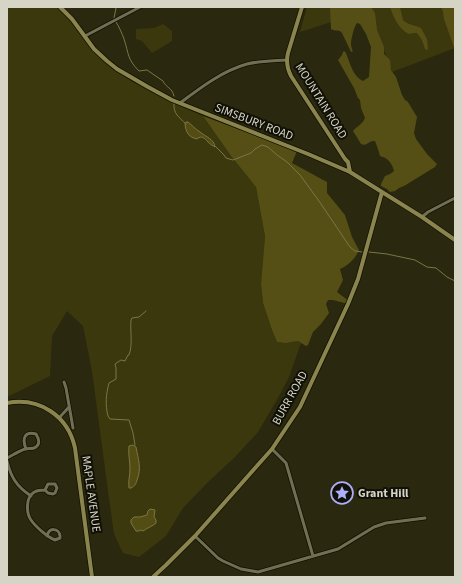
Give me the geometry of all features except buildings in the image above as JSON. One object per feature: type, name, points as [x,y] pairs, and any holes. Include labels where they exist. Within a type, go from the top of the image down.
[{"type":"street","name":"SIMSBURY ROAD","points":[[60,7],[72,19],[100,55],[114,67],[159,94],[345,169],[422,217],[455,240]]},
{"type":"street","points":[[85,36],[140,7]]},
{"type":"street","name":"MOUNTAIN ROAD","points":[[302,7],[289,48],[287,60],[288,69],[291,76],[348,162],[350,172]]},
{"type":"street","points":[[180,103],[221,75],[238,67],[254,63],[287,60]]},
{"type":"street","points":[[345,159],[345,169]]},
{"type":"street","name":"BURR ROAD","points":[[153,577],[195,536],[272,449],[300,407],[354,291],[382,192]]},
{"type":"street","points":[[422,217],[428,212],[455,198]]},
{"type":"street","points":[[64,382],[73,428]]},
{"type":"street","name":"MAPLE AVENUE","points":[[7,403],[19,401],[36,404],[49,410],[59,418],[70,433],[75,448],[92,577]]},
{"type":"street","points":[[59,418],[69,407]]},
{"type":"street","points":[[26,449],[24,444],[25,437],[30,433],[36,434],[39,439],[37,446],[26,449],[7,459],[10,473],[14,481],[31,496]]},
{"type":"street","points":[[272,449],[286,463],[313,556]]},
{"type":"street","points":[[45,490],[36,491],[31,496],[29,499],[28,508],[29,517],[47,536]]},
{"type":"street","points":[[195,536],[218,558],[241,569],[258,572],[338,549],[374,526],[425,518]]},
{"type":"shaded area","points":[[7,7],[57,7],[67,16],[95,52],[109,66],[133,82],[203,116],[231,156],[256,187],[265,236],[261,284],[263,303],[277,342],[286,343],[298,341],[301,343],[289,377],[258,432],[183,508],[166,536],[139,557],[123,553],[114,534],[92,371],[83,326],[67,311],[52,336],[50,376],[7,397]]},
{"type":"shaded area","points":[[307,7],[455,7],[455,48],[392,72],[369,10],[300,32]]},
{"type":"shaded area","points":[[330,7],[371,7],[375,13],[377,30],[384,47],[384,54],[390,60],[391,70],[396,77],[402,95],[417,117],[414,133],[416,139],[427,154],[437,164],[435,167],[395,191],[390,192],[381,186],[385,176],[394,171],[391,163],[380,156],[375,141],[371,141],[363,145],[353,131],[365,118],[360,100],[338,60],[344,51],[354,73],[363,81],[369,77],[371,47],[366,34],[360,24],[357,23],[352,36],[351,44],[353,51],[351,52],[342,33],[331,29]]},
{"type":"shaded area","points":[[390,7],[400,7],[403,20],[405,22],[421,28],[427,39],[427,50],[425,49],[422,40],[417,33],[409,34],[399,26]]},
{"type":"shaded area","points":[[441,7],[455,7],[455,50],[444,19]]},
{"type":"shaded area","points":[[163,24],[172,31],[172,41],[152,53],[142,41],[136,39],[136,29],[154,28]]},
{"type":"shaded area","points":[[203,116],[297,151],[292,163],[327,182],[327,193],[345,215],[352,237],[359,250],[356,256],[346,266],[340,269],[343,280],[337,292],[349,301],[348,304],[328,300],[326,304],[329,313],[313,332],[308,345],[306,346],[298,341],[286,343],[277,342],[263,303],[261,284],[265,236],[256,187],[231,156]]},
{"type":"shaded area","points":[[186,122],[211,140],[215,147],[203,138],[200,137],[197,139],[188,134],[185,124]]},
{"type":"shaded area","points":[[133,445],[136,447],[139,471],[135,485],[129,488],[129,446]]},
{"type":"shaded area","points":[[150,509],[155,510],[154,517],[156,523],[143,531],[136,531],[131,523],[131,520],[134,517],[147,515]]},
{"type":"waterway","points":[[114,7],[116,8],[114,18]]},
{"type":"waterway","points":[[116,22],[123,37],[130,60],[135,67],[139,71],[147,70],[163,81],[172,91],[174,96]]},
{"type":"waterway","points":[[174,103],[174,110],[186,124]]},
{"type":"waterway","points":[[215,146],[226,158],[233,160],[251,153],[262,145],[268,147],[287,162],[300,175],[350,247],[355,251],[362,252]]},
{"type":"waterway","points":[[369,252],[415,260],[427,267],[436,268],[447,277],[455,281]]},
{"type":"waterway","points":[[135,445],[129,420],[110,419],[108,416],[106,408],[107,395],[109,383],[116,379],[115,364],[121,360],[125,361],[129,355],[131,342],[131,320],[132,318],[139,317],[146,311]]},
{"type":"place","name":"Grant Hill","points":[[342,493]]}]
